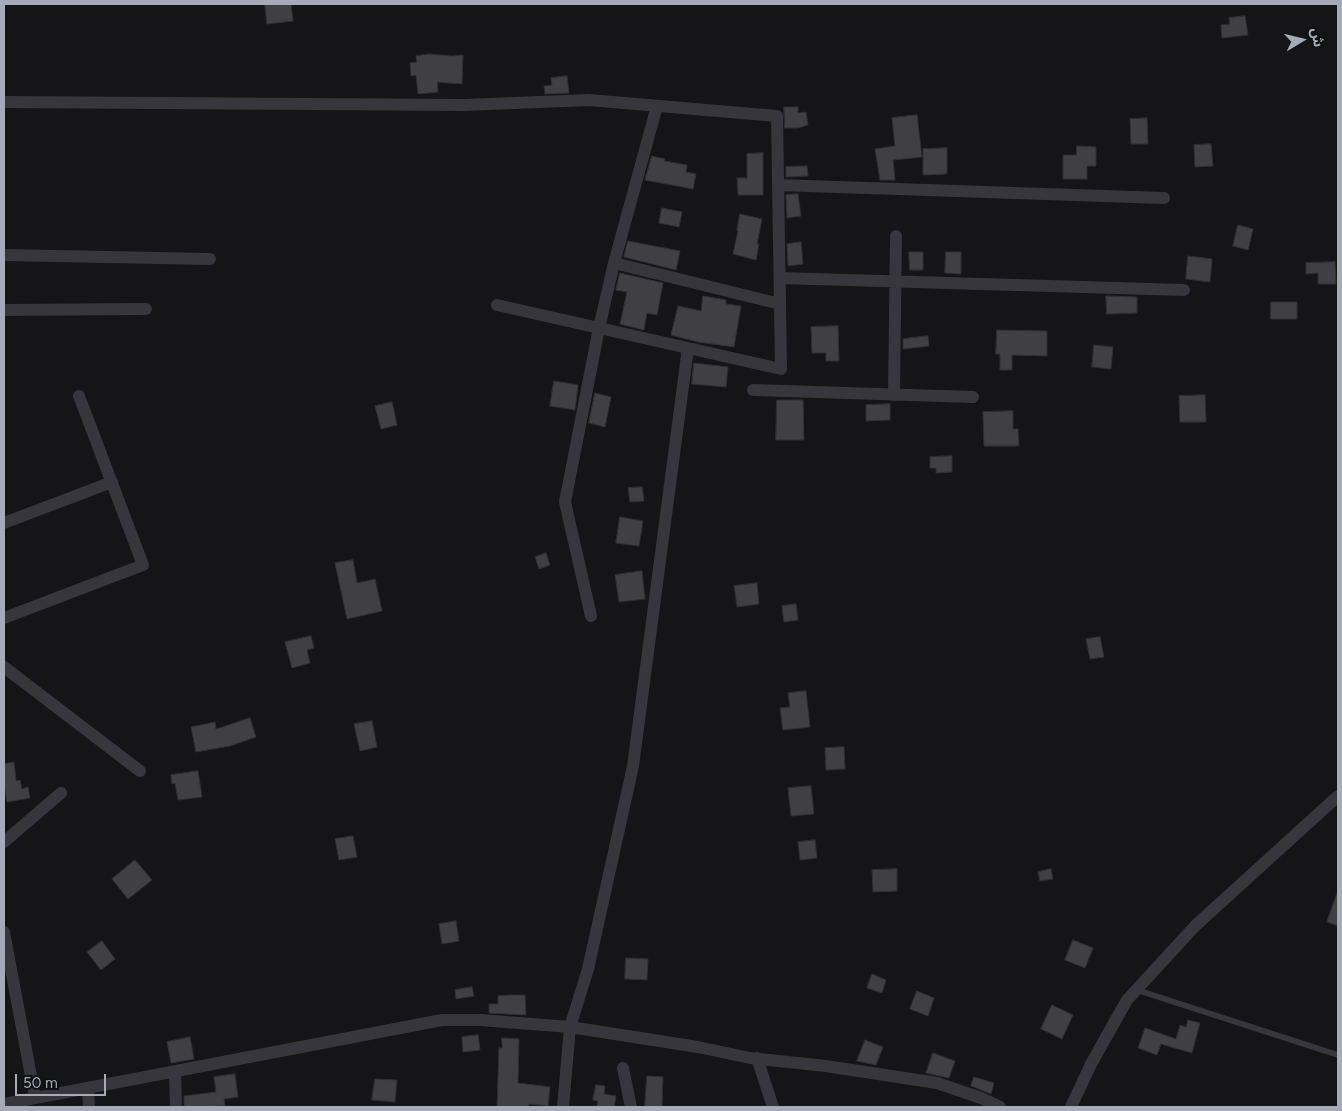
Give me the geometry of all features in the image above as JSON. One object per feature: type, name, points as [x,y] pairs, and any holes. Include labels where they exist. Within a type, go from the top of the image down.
[{"type":"street","points":[[4,102],[464,105],[589,100],[777,116],[781,369],[497,305]]},
{"type":"street","points":[[591,616],[565,502],[599,328],[614,263],[657,106]]},
{"type":"street","points":[[778,184],[1164,198]]},
{"type":"street","points":[[894,394],[896,236]]},
{"type":"street","points":[[4,256],[210,259]]},
{"type":"street","points":[[614,263],[780,304]]},
{"type":"street","points":[[780,278],[1184,290]]},
{"type":"street","points":[[4,310],[146,309]]},
{"type":"street","points":[[563,1107],[570,1027],[588,969],[632,766],[688,348]]},
{"type":"street","points":[[753,390],[973,397]]},
{"type":"street","points":[[4,618],[143,565],[79,396]]},
{"type":"street","points":[[4,523],[112,482]]},
{"type":"street","points":[[4,667],[140,771]]},
{"type":"street","points":[[4,842],[61,793]]},
{"type":"street","points":[[1071,1107],[1091,1064],[1127,1000],[1194,926],[1338,796]]},
{"type":"street","points":[[4,932],[35,1097]]},
{"type":"street","points":[[4,1104],[442,1020],[480,1020],[570,1027],[757,1058],[826,1066],[937,1083],[1000,1107]]},
{"type":"street","points":[[757,1058],[773,1107]]},
{"type":"street","points":[[623,1068],[632,1107]]},
{"type":"street","points":[[175,1072],[176,1107]]},
{"type":"street","points":[[88,1088],[89,1107]]},
{"type":"lane","points":[[1137,990],[1338,1055]]},
{"type":"building","points":[[265,4],[291,4],[293,21],[267,24]]},
{"type":"building","points":[[1245,16],[1248,35],[1222,38],[1221,25],[1230,24],[1229,18]]},
{"type":"building","points":[[429,54],[463,55],[462,84],[437,82],[438,92],[418,94],[416,75],[411,76],[410,63],[417,62],[416,56]]},
{"type":"building","points":[[567,76],[569,93],[545,94],[544,86],[552,85],[551,78]]},
{"type":"building","points":[[784,107],[798,107],[798,113],[806,112],[808,125],[798,128],[785,128]]},
{"type":"building","points":[[917,115],[922,157],[893,160],[895,180],[880,180],[875,149],[895,146],[892,118]]},
{"type":"building","points":[[1147,118],[1148,144],[1131,144],[1130,119]]},
{"type":"building","points":[[1211,144],[1213,166],[1195,167],[1194,145]]},
{"type":"building","points":[[1077,146],[1096,147],[1096,166],[1087,166],[1087,179],[1063,179],[1063,155],[1076,155]]},
{"type":"building","points":[[947,148],[947,174],[923,175],[923,149]]},
{"type":"building","points":[[763,153],[763,195],[738,195],[737,178],[747,178],[747,154]]},
{"type":"building","points":[[652,156],[665,159],[664,161],[687,165],[686,172],[696,174],[693,189],[645,180]]},
{"type":"building","points":[[807,166],[808,176],[786,177],[786,167]]},
{"type":"building","points":[[798,194],[801,216],[787,218],[786,195]]},
{"type":"building","points":[[662,208],[682,212],[679,227],[659,223]]},
{"type":"building","points":[[740,214],[762,219],[756,260],[733,254]]},
{"type":"building","points":[[1238,225],[1253,229],[1248,250],[1233,246]]},
{"type":"building","points":[[628,241],[680,251],[676,270],[624,257]]},
{"type":"building","points":[[801,242],[803,264],[788,266],[787,244]]},
{"type":"building","points":[[909,252],[923,252],[923,270],[910,270]]},
{"type":"building","points":[[946,252],[961,252],[961,274],[945,273]]},
{"type":"building","points":[[1188,256],[1212,259],[1210,282],[1186,279]]},
{"type":"building","points":[[1335,262],[1336,284],[1318,284],[1318,273],[1306,274],[1306,263]]},
{"type":"building","points":[[620,273],[663,283],[657,315],[647,313],[644,330],[620,324],[627,292],[616,290]]},
{"type":"building","points":[[703,296],[726,300],[726,304],[741,306],[734,347],[698,342],[671,335],[678,306],[701,311]]},
{"type":"building","points":[[1106,296],[1137,297],[1137,313],[1107,314]]},
{"type":"building","points":[[1271,302],[1297,302],[1297,319],[1271,319]]},
{"type":"building","points":[[838,326],[839,361],[826,361],[826,353],[812,353],[811,327]]},
{"type":"building","points":[[997,330],[1047,331],[1047,356],[1012,355],[1012,370],[1000,370],[1000,354],[996,354]]},
{"type":"building","points":[[928,336],[929,346],[903,349],[903,339]]},
{"type":"building","points":[[1094,345],[1113,347],[1111,369],[1092,367]]},
{"type":"building","points":[[694,363],[728,367],[726,387],[692,384]]},
{"type":"building","points":[[554,381],[578,385],[575,410],[550,406]]},
{"type":"building","points":[[595,393],[611,397],[605,427],[589,423]]},
{"type":"building","points":[[1205,395],[1206,422],[1180,422],[1179,396]]},
{"type":"building","points":[[777,400],[803,400],[804,440],[776,440]]},
{"type":"building","points":[[392,402],[397,425],[381,429],[375,406]]},
{"type":"building","points":[[890,404],[890,420],[866,421],[866,405]]},
{"type":"building","points":[[1013,411],[1013,429],[1018,429],[1019,446],[984,446],[983,412]]},
{"type":"building","points":[[952,456],[952,472],[936,473],[936,468],[930,468],[930,457]]},
{"type":"building","points":[[642,487],[644,501],[630,502],[628,488]]},
{"type":"building","points":[[620,517],[643,521],[639,546],[616,543]]},
{"type":"building","points":[[546,553],[550,565],[539,569],[535,557]]},
{"type":"building","points":[[353,560],[357,583],[375,579],[382,611],[347,619],[335,563]]},
{"type":"building","points":[[642,571],[645,599],[619,602],[615,575]]},
{"type":"building","points":[[757,583],[759,604],[737,607],[734,586]]},
{"type":"building","points":[[796,604],[798,620],[784,622],[782,606]]},
{"type":"building","points":[[311,636],[314,648],[307,650],[310,663],[292,668],[285,642]]},
{"type":"building","points":[[1100,637],[1104,657],[1090,659],[1086,639]]},
{"type":"building","points":[[806,691],[810,727],[783,730],[780,708],[790,707],[788,693]]},
{"type":"building","points":[[250,718],[256,737],[230,746],[196,752],[191,727],[215,722],[216,729]]},
{"type":"building","points":[[372,721],[377,747],[360,751],[354,724]]},
{"type":"building","points":[[844,747],[845,769],[826,770],[825,748]]},
{"type":"building","points":[[14,762],[16,781],[20,780],[22,789],[28,787],[30,798],[7,802],[4,785],[4,764]]},
{"type":"building","points":[[198,771],[202,797],[178,800],[175,783],[172,784],[171,775]]},
{"type":"building","points":[[811,786],[814,814],[791,816],[788,788]]},
{"type":"building","points":[[353,836],[357,857],[339,860],[335,839]]},
{"type":"building","points":[[815,840],[817,858],[800,860],[798,842]]},
{"type":"building","points":[[135,860],[152,880],[128,899],[112,879]]},
{"type":"building","points":[[897,869],[897,891],[873,892],[872,870]]},
{"type":"building","points":[[1051,869],[1053,879],[1040,881],[1038,872]]},
{"type":"building","points":[[1338,894],[1338,926],[1327,922]]},
{"type":"building","points":[[456,921],[459,941],[442,944],[439,924]]},
{"type":"building","points":[[1073,940],[1093,948],[1085,968],[1065,960]]},
{"type":"building","points":[[102,941],[115,959],[101,970],[87,952]]},
{"type":"building","points":[[626,958],[648,959],[647,980],[625,979]]},
{"type":"building","points":[[872,974],[886,980],[882,993],[867,988]]},
{"type":"building","points":[[472,987],[474,996],[456,999],[455,990]]},
{"type":"building","points":[[917,991],[934,998],[928,1016],[910,1009]]},
{"type":"building","points":[[525,995],[526,1015],[489,1013],[489,1004],[498,1004],[498,996]]},
{"type":"building","points":[[1052,1005],[1073,1015],[1062,1039],[1041,1029]]},
{"type":"building","points":[[1188,1020],[1200,1023],[1192,1053],[1161,1044],[1157,1055],[1138,1048],[1145,1028],[1176,1039],[1180,1025],[1186,1027]]},
{"type":"building","points":[[478,1035],[480,1050],[463,1052],[462,1037]]},
{"type":"building","points":[[190,1037],[194,1059],[171,1063],[167,1042]]},
{"type":"building","points":[[502,1038],[519,1039],[518,1083],[550,1087],[548,1106],[529,1104],[528,1107],[497,1107],[499,1048],[502,1048]]},
{"type":"building","points":[[865,1040],[883,1047],[876,1065],[857,1061]]},
{"type":"building","points":[[933,1053],[955,1061],[949,1078],[926,1073]]},
{"type":"building","points":[[235,1074],[238,1097],[224,1099],[225,1106],[184,1107],[184,1096],[216,1092],[214,1077]]},
{"type":"building","points":[[647,1076],[663,1077],[662,1107],[645,1107]]},
{"type":"building","points":[[974,1077],[994,1083],[991,1094],[971,1086]]},
{"type":"building","points":[[375,1079],[397,1080],[395,1102],[372,1100]]},
{"type":"building","points":[[596,1085],[605,1086],[604,1094],[616,1096],[614,1107],[597,1107],[598,1101],[593,1100]]}]
